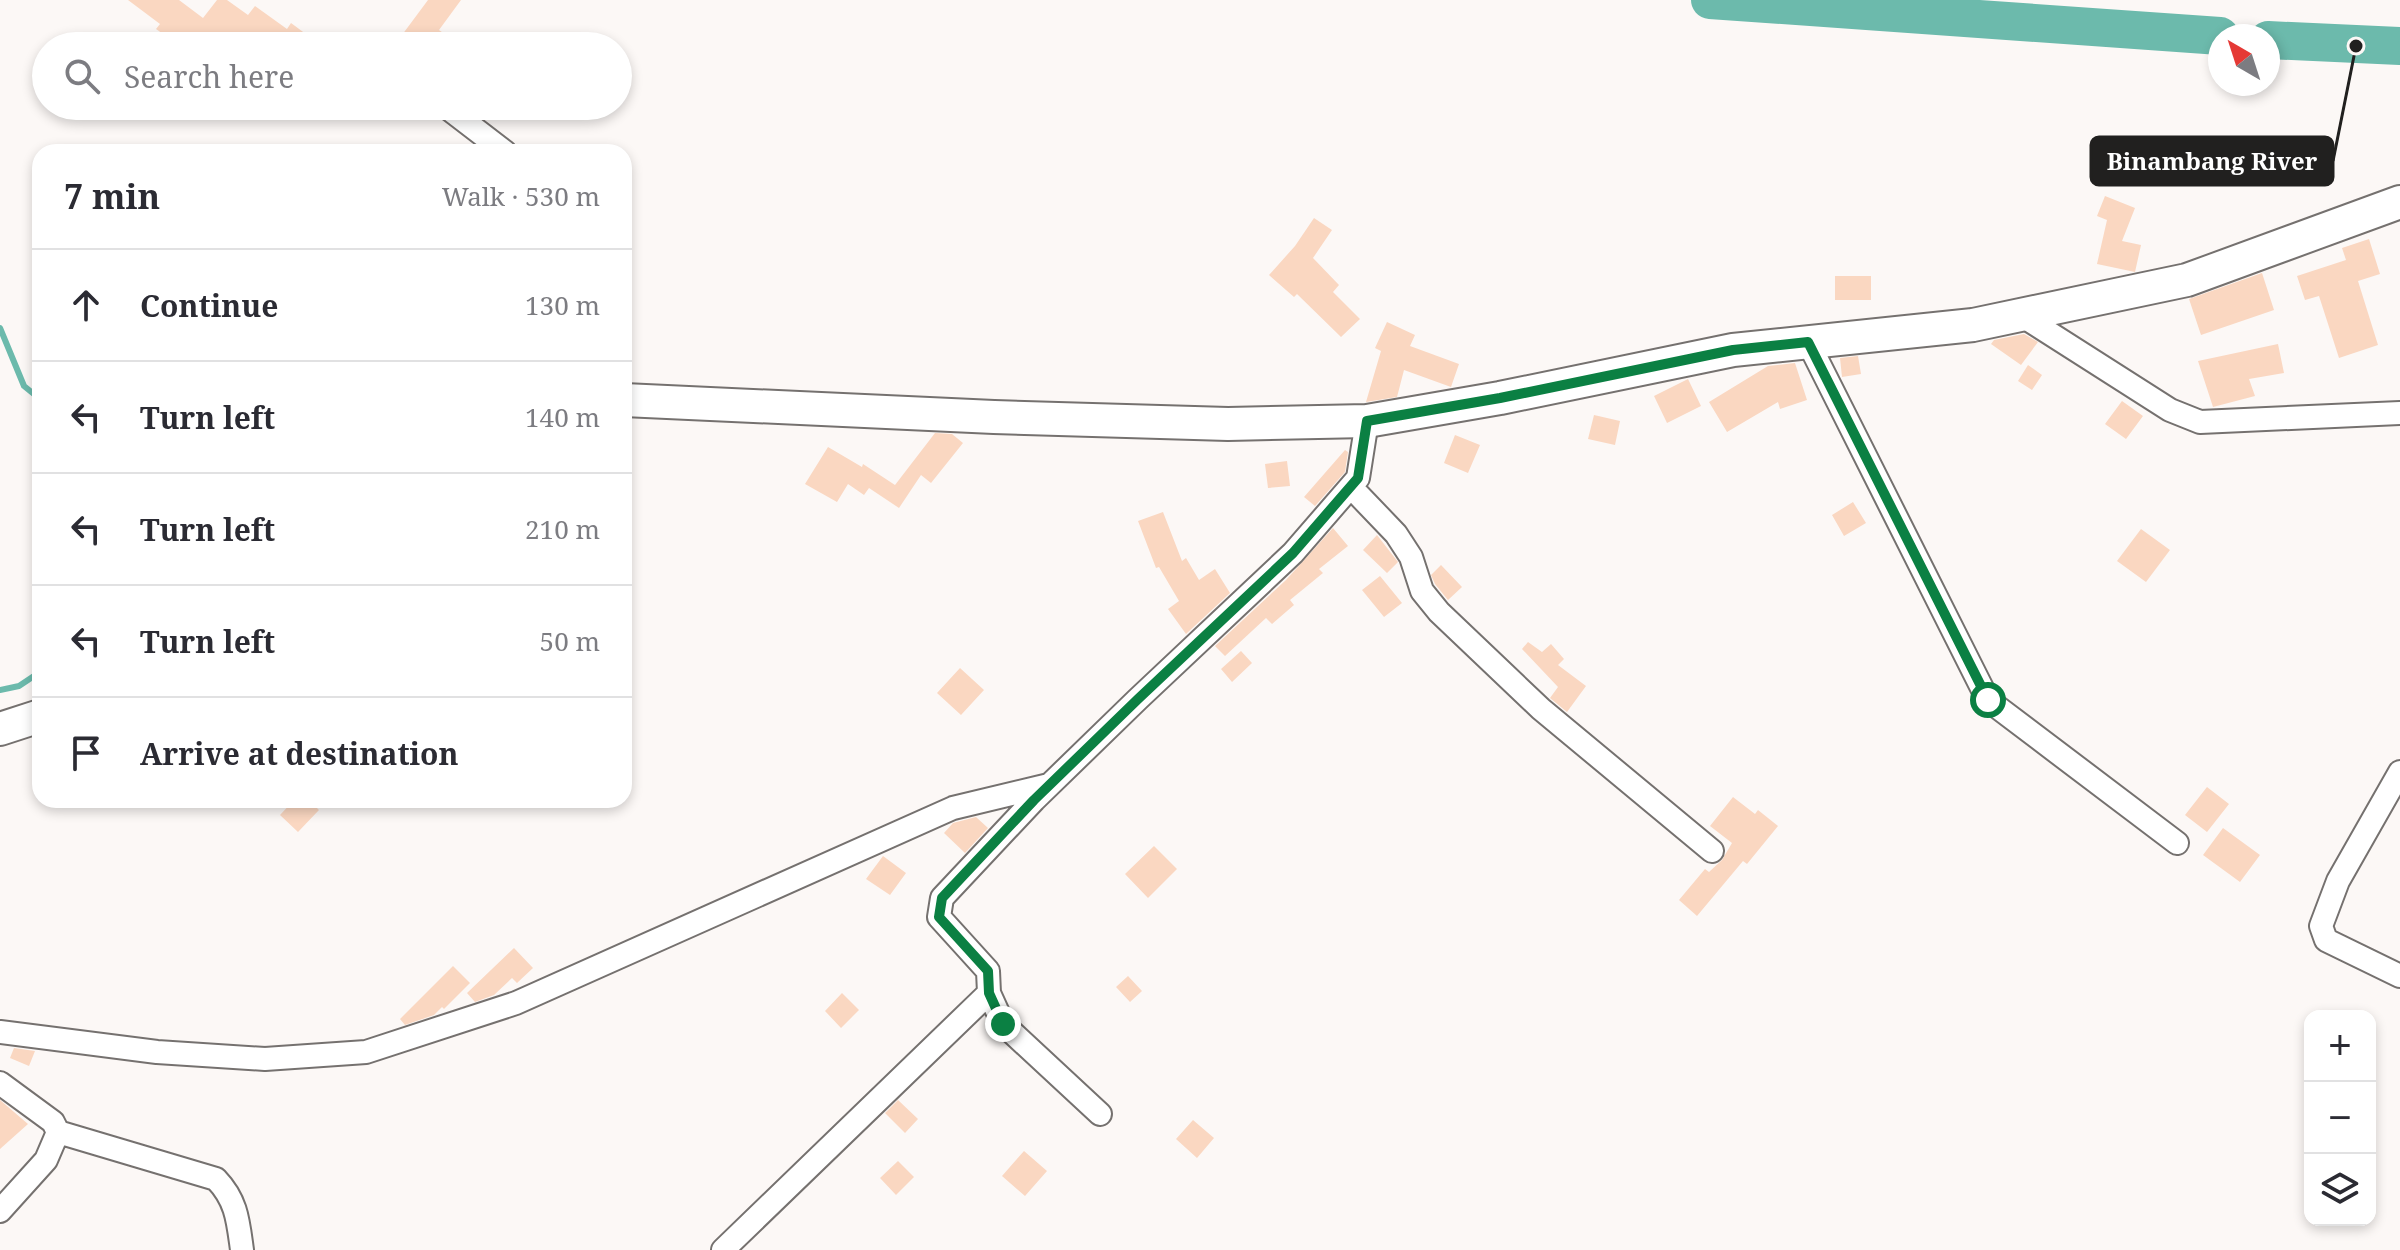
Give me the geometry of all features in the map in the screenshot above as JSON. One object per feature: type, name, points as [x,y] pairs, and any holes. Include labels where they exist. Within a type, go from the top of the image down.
[{"type":"street","points":[[463,120],[495,144]]},
{"type":"street","points":[[632,400],[1212,424],[1367,421],[1500,398],[1733,350],[1973,325],[2187,280],[2400,202]]},
{"type":"street","points":[[2021,315],[2170,410],[2200,422],[2400,413]]},
{"type":"street","points":[[1808,342],[1988,700],[2177,843]]},
{"type":"street","points":[[1100,1114],[1003,1024],[989,993],[988,971],[939,917],[942,898],[1050,784],[1293,553],[1358,478],[1367,421]]},
{"type":"street","points":[[1351,487],[1396,534],[1411,557],[1422,591],[1439,612],[1541,709],[1712,851]]},
{"type":"street","points":[[0,729],[32,719]]},
{"type":"street","points":[[2400,772],[2338,881],[2321,926],[2326,940],[2400,976]]},
{"type":"street","points":[[0,1032],[157,1052],[249,1058],[366,1052],[516,1003],[953,808],[1050,784]]},
{"type":"street","points":[[723,1250],[989,993]]},
{"type":"street","points":[[0,1083],[53,1122],[58,1132],[216,1179],[230,1193],[242,1250]]},
{"type":"street","points":[[0,1211],[46,1160],[58,1132]]},
{"type":"building","points":[[128,0],[179,0],[203,18],[217,0],[227,0],[248,15],[255,6],[287,29],[291,23],[303,32],[160,32],[156,29],[160,24]]},
{"type":"building","points":[[428,0],[461,0],[439,30],[442,32],[404,32]]},
{"type":"building","points":[[2105,196],[2135,208],[2122,241],[2141,245],[2135,272],[2097,264],[2107,220],[2097,216]]},
{"type":"building","points":[[1314,218],[1332,230],[1313,258],[1339,285],[1333,292],[1360,319],[1341,337],[1297,294],[1294,297],[1269,275],[1295,246]]},
{"type":"building","points":[[2369,239],[2380,274],[2358,281],[2378,345],[2339,358],[2319,296],[2305,300],[2297,276],[2346,260],[2342,248]]},
{"type":"building","points":[[2262,273],[2274,310],[2201,335],[2189,299]]},
{"type":"building","points":[[1835,276],[1871,276],[1871,300],[1835,300]]},
{"type":"building","points":[[1387,322],[1415,335],[1410,346],[1459,364],[1451,387],[1404,370],[1397,397],[1366,402],[1381,351],[1375,348]]},
{"type":"building","points":[[2024,334],[2038,342],[2021,365],[1991,344],[1994,340]]},
{"type":"building","points":[[2278,344],[2284,373],[2249,379],[2255,396],[2213,407],[2198,361]]},
{"type":"building","points":[[1858,356],[1861,374],[1842,377],[1840,358]]},
{"type":"building","points":[[1795,363],[1807,400],[1780,409],[1778,402],[1727,432],[1709,402],[1768,366]]},
{"type":"building","points":[[2028,365],[2042,375],[2032,390],[2018,381]]},
{"type":"building","points":[[1688,379],[1701,406],[1667,423],[1654,396]]},
{"type":"building","points":[[2122,401],[2143,416],[2126,439],[2105,424]]},
{"type":"building","points":[[1594,415],[1620,421],[1615,445],[1588,439]]},
{"type":"building","points":[[935,433],[952,434],[963,443],[931,483],[921,475],[899,508],[869,488],[864,495],[848,484],[837,502],[805,484],[828,447],[862,467],[863,464],[895,485]]},
{"type":"building","points":[[1455,435],[1480,445],[1468,473],[1444,463]]},
{"type":"building","points":[[1345,450],[1348,452],[1345,472],[1315,506],[1304,497]]},
{"type":"building","points":[[1287,461],[1290,486],[1268,488],[1265,464]]},
{"type":"building","points":[[1853,502],[1866,523],[1844,536],[1832,515]]},
{"type":"building","points":[[1163,512],[1182,561],[1186,558],[1199,580],[1215,569],[1230,593],[1186,634],[1168,609],[1179,601],[1159,567],[1156,568],[1138,521]]},
{"type":"building","points":[[1333,528],[1348,546],[1319,569],[1323,573],[1290,600],[1294,605],[1272,624],[1266,618],[1225,656],[1215,646],[1286,580]]},
{"type":"building","points":[[2141,529],[2170,550],[2146,582],[2117,561]]},
{"type":"building","points":[[1377,535],[1398,562],[1387,573],[1363,550]]},
{"type":"building","points":[[1441,565],[1462,587],[1448,600],[1431,575]]},
{"type":"building","points":[[1380,576],[1402,603],[1384,617],[1362,590]]},
{"type":"building","points":[[1528,642],[1542,652],[1551,644],[1564,659],[1558,665],[1586,686],[1567,712],[1550,698],[1558,687],[1522,649]]},
{"type":"building","points":[[1241,651],[1252,663],[1232,682],[1221,669]]},
{"type":"building","points":[[960,668],[984,690],[961,715],[937,693]]},
{"type":"building","points":[[2207,787],[2229,804],[2207,832],[2185,815]]},
{"type":"building","points":[[1733,797],[1755,814],[1758,810],[1778,826],[1747,864],[1743,861],[1697,916],[1679,900],[1705,869],[1709,872],[1722,860],[1732,843],[1710,826]]},
{"type":"building","points":[[287,808],[319,810],[298,832],[280,815]]},
{"type":"building","points":[[976,817],[988,828],[965,853],[944,833],[953,823]]},
{"type":"building","points":[[2223,828],[2260,855],[2240,882],[2203,855]]},
{"type":"building","points":[[1154,846],[1177,869],[1148,898],[1125,874]]},
{"type":"building","points":[[883,856],[906,873],[890,895],[866,879]]},
{"type":"building","points":[[514,948],[533,968],[517,983],[512,978],[494,995],[475,1002],[467,993]]},
{"type":"building","points":[[453,966],[470,983],[444,1009],[442,1007],[434,1015],[405,1025],[400,1019]]},
{"type":"building","points":[[1128,976],[1142,991],[1130,1002],[1116,987]]},
{"type":"building","points":[[842,993],[859,1010],[841,1028],[825,1011]]},
{"type":"building","points":[[14,1048],[35,1051],[29,1066],[10,1058]]},
{"type":"building","points":[[0,1100],[28,1124],[0,1149]]},
{"type":"building","points":[[898,1100],[918,1119],[905,1133],[885,1113]]},
{"type":"building","points":[[1193,1120],[1214,1138],[1197,1158],[1176,1139]]},
{"type":"building","points":[[1024,1151],[1047,1171],[1025,1196],[1002,1176]]},
{"type":"building","points":[[898,1161],[914,1177],[896,1195],[880,1178]]},
{"type":"waterway","points":[[1710,0],[2208,35]]},
{"type":"waterway","points":[[2280,41],[2400,46]]},
{"type":"waterway","points":[[0,328],[24,386],[32,392]]},
{"type":"waterway","points":[[0,690],[19,686],[32,677]]},
{"type":"place","name":"Binambang River","points":[[2356,46]]},
{"type":"route","points":[[1003,1024],[989,993],[988,971],[939,917],[942,898],[1034,800],[1293,553],[1358,478],[1367,421],[1500,398],[1733,350],[1808,342],[1988,700]]}]
